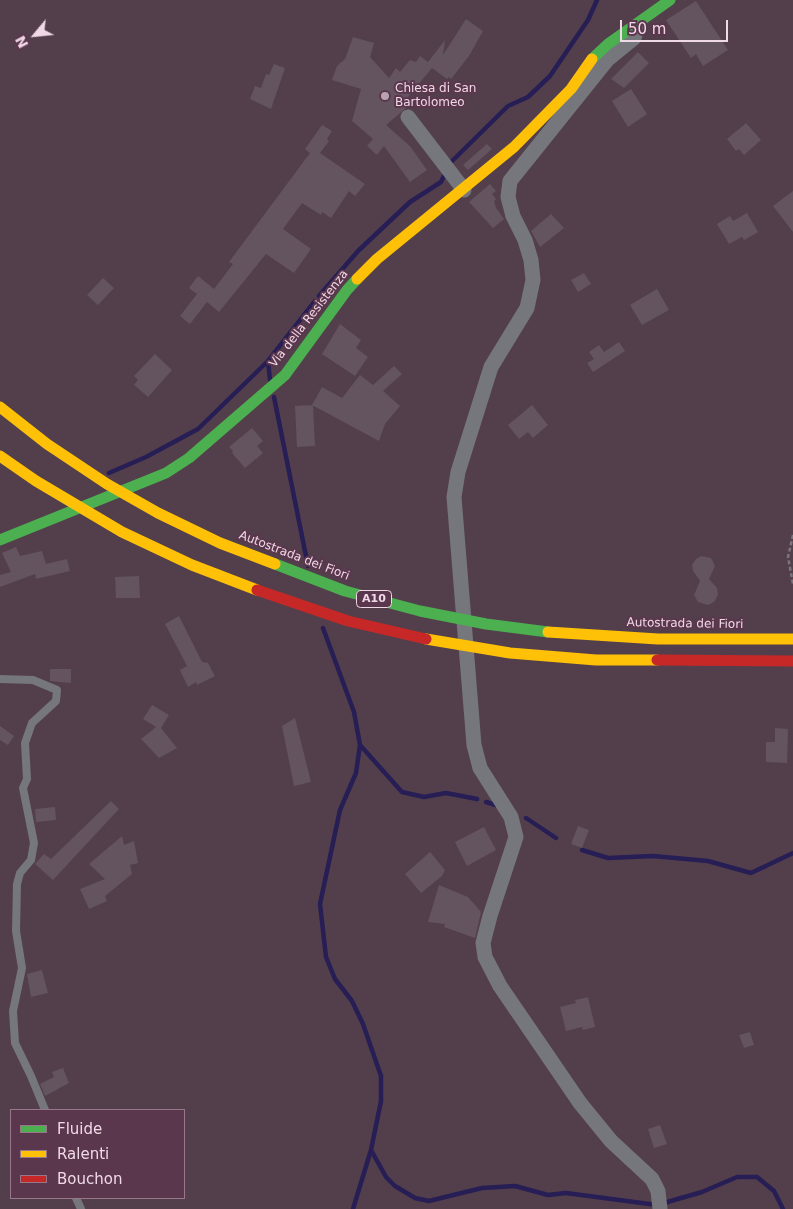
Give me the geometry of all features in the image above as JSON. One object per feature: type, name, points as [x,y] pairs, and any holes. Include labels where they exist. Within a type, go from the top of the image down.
[{"type":"main road","name":"Via della Resistenza","points":[[0,540],[157,477],[189,458],[247,410],[285,375],[347,290],[377,259],[464,190],[514,147],[571,89],[592,59],[634,24],[670,0]]},
{"type":"main road","name":"Autostrada dei Fiori","points":[[0,407],[47,444],[107,484],[158,512],[220,543],[345,591],[420,611],[486,624],[556,633],[658,639],[793,638]]},
{"type":"main road","name":"A10","points":[[0,456],[36,481],[122,532],[192,565],[281,600],[348,621],[432,640],[510,653],[596,660],[793,661]]},
{"type":"street","points":[[634,24],[637,30],[634,38],[607,60],[510,181],[508,197],[513,216],[525,240],[531,260],[533,280],[527,308],[491,367],[458,472],[454,497],[454,524],[469,665],[474,745],[480,768],[512,817],[516,837],[490,916],[483,943],[485,956],[500,986],[580,1103],[611,1141],[652,1179],[658,1191],[660,1209]]},
{"type":"street","points":[[408,117],[455,175],[464,190]]},
{"type":"lane","points":[[0,679],[33,680],[57,690],[56,701],[32,723],[25,742],[27,779],[23,788],[34,842],[31,860],[20,873],[17,884],[16,932],[22,968],[13,1011],[15,1043],[45,1109]]},
{"type":"path","points":[[793,535],[788,557],[793,584]]},
{"type":"building","points":[[696,1],[728,50],[703,66],[696,54],[691,58],[666,20]]},
{"type":"building","points":[[466,19],[483,31],[469,56],[451,79],[449,77],[447,79],[432,68],[407,98],[411,104],[386,125],[410,146],[427,170],[410,182],[384,146],[377,155],[367,146],[373,139],[352,121],[361,89],[332,80],[337,66],[345,59],[353,37],[374,43],[370,57],[389,78],[396,68],[400,72],[410,60],[416,62],[420,56],[428,62],[445,40],[443,55]]},
{"type":"building","points":[[638,52],[649,63],[624,88],[611,79]]},
{"type":"building","points":[[274,64],[285,68],[271,109],[250,99],[255,86],[261,88],[266,74],[269,75]]},
{"type":"building","points":[[631,89],[647,114],[628,127],[612,101]]},
{"type":"building","points":[[746,123],[761,140],[744,155],[739,149],[736,151],[727,139]]},
{"type":"building","points":[[322,125],[332,131],[327,139],[329,141],[320,153],[365,184],[355,196],[349,191],[331,218],[322,212],[321,215],[302,203],[283,229],[311,249],[294,273],[266,254],[219,312],[207,302],[190,324],[180,316],[197,294],[189,288],[198,276],[214,289],[233,264],[229,262],[310,153],[305,149]]},
{"type":"building","points":[[487,144],[492,149],[468,170],[463,165]]},
{"type":"building","points":[[490,184],[496,191],[492,194],[496,199],[494,201],[496,208],[504,219],[493,228],[469,202]]},
{"type":"building","points":[[793,191],[793,232],[773,206]]},
{"type":"building","points":[[747,213],[758,232],[744,240],[742,237],[729,244],[717,224],[730,216],[733,221]]},
{"type":"building","points":[[551,214],[564,228],[540,247],[531,231]]},
{"type":"building","points":[[584,273],[591,284],[578,292],[571,280]]},
{"type":"building","points":[[103,278],[114,288],[98,305],[87,295]]},
{"type":"building","points":[[657,289],[669,310],[642,325],[630,305]]},
{"type":"building","points":[[340,324],[361,340],[356,348],[368,357],[355,376],[322,354]]},
{"type":"building","points":[[619,342],[625,351],[593,372],[587,363],[594,359],[589,352],[599,345],[604,352]]},
{"type":"building","points":[[155,354],[172,370],[148,397],[134,385],[138,380],[134,376]]},
{"type":"building","points":[[394,366],[402,374],[383,391],[400,406],[385,424],[379,441],[312,405],[322,387],[342,398],[360,375],[373,385]]},
{"type":"building","points":[[313,405],[315,446],[297,447],[295,406]]},
{"type":"building","points":[[532,405],[548,425],[533,438],[528,432],[519,439],[508,425]]},
{"type":"building","points":[[252,428],[263,441],[257,446],[263,453],[245,468],[229,447]]},
{"type":"building","points":[[16,547],[20,556],[42,551],[46,564],[67,559],[70,571],[36,579],[35,574],[0,587],[0,575],[11,572],[2,553]]},
{"type":"building","points":[[701,556],[711,558],[715,566],[709,579],[717,588],[718,595],[714,602],[708,605],[698,602],[694,595],[700,581],[693,571],[692,565]]},
{"type":"building","points":[[139,576],[140,598],[116,598],[115,577]]},
{"type":"building","points":[[179,616],[202,662],[208,663],[215,676],[197,685],[196,682],[188,687],[180,670],[187,666],[165,624]]},
{"type":"building","points":[[50,669],[71,669],[71,683],[50,681]]},
{"type":"building","points":[[152,705],[169,715],[161,728],[177,748],[159,758],[141,739],[156,727],[143,719]]},
{"type":"building","points":[[295,718],[311,782],[294,786],[282,726]]},
{"type":"building","points":[[0,726],[14,736],[8,745],[0,740]]},
{"type":"building","points":[[775,728],[788,729],[787,763],[766,762],[766,742],[775,742]]},
{"type":"building","points":[[111,801],[119,809],[53,880],[35,864],[44,854],[51,859]]},
{"type":"building","points":[[55,807],[56,820],[36,822],[35,809]]},
{"type":"building","points":[[578,826],[589,830],[582,848],[571,844]]},
{"type":"building","points":[[484,827],[496,850],[467,866],[455,842]]},
{"type":"building","points":[[122,836],[124,845],[134,841],[138,863],[130,865],[132,874],[105,896],[107,901],[89,909],[80,889],[105,879],[89,864]]},
{"type":"building","points":[[430,852],[445,870],[442,876],[421,893],[405,874]]},
{"type":"building","points":[[439,885],[468,897],[481,912],[475,938],[444,927],[445,924],[428,922]]},
{"type":"building","points":[[42,970],[48,993],[31,997],[27,974]]},
{"type":"building","points":[[588,997],[595,1027],[583,1030],[582,1027],[566,1031],[560,1007],[576,1003],[575,1000]]},
{"type":"building","points":[[750,1032],[754,1045],[744,1048],[739,1035]]},
{"type":"building","points":[[63,1068],[69,1083],[45,1096],[40,1084],[54,1077],[52,1072]]},
{"type":"building","points":[[660,1125],[667,1144],[654,1148],[648,1129]]},
{"type":"waterway","points":[[448,165],[508,106],[528,97],[550,76],[588,20],[597,0]]},
{"type":"waterway","points":[[319,296],[358,251],[410,202],[441,182],[446,172]]},
{"type":"waterway","points":[[109,473],[146,457],[198,429],[268,361],[315,301]]},
{"type":"waterway","points":[[268,361],[270,380]]},
{"type":"waterway","points":[[274,397],[308,566]]},
{"type":"waterway","points":[[323,628],[354,712],[360,745],[356,773],[340,810],[320,904],[326,957],[335,979],[352,1001],[363,1024],[381,1076],[381,1101],[371,1150],[353,1209]]},
{"type":"waterway","points":[[360,745],[402,792],[424,797],[446,793],[477,799]]},
{"type":"waterway","points":[[486,802],[499,806]]},
{"type":"waterway","points":[[526,818],[556,838]]},
{"type":"waterway","points":[[582,850],[608,858],[653,856],[708,861],[751,873],[793,853]]},
{"type":"waterway","points":[[371,1150],[386,1177],[395,1186],[415,1198],[429,1201],[482,1188],[515,1186],[548,1195],[566,1193],[657,1205],[702,1192],[737,1177],[757,1177],[774,1191],[783,1209]]},
{"type":"traffic: fast","points":[[592,59],[608,44],[670,0]]},
{"type":"traffic: fast","points":[[0,540],[166,473],[189,458],[285,375],[357,279]]},
{"type":"traffic: fast","points":[[275,564],[345,591],[420,611],[486,624],[548,632]]},
{"type":"traffic: slow","points":[[357,279],[377,259],[514,147],[571,89],[592,59]]},
{"type":"traffic: slow","points":[[0,407],[47,444],[107,484],[158,513],[220,543],[275,564]]},
{"type":"traffic: slow","points":[[0,456],[36,481],[122,532],[192,565],[257,590]]},
{"type":"traffic: slow","points":[[548,632],[658,639],[793,639]]},
{"type":"traffic: slow","points":[[426,639],[510,653],[596,660],[657,660]]},
{"type":"traffic: jam","points":[[257,590],[348,621],[426,639]]},
{"type":"traffic: jam","points":[[657,660],[793,661]]},
{"type":"place","name":"Chiesa di San Bartolomeo","points":[[385,96]]}]
